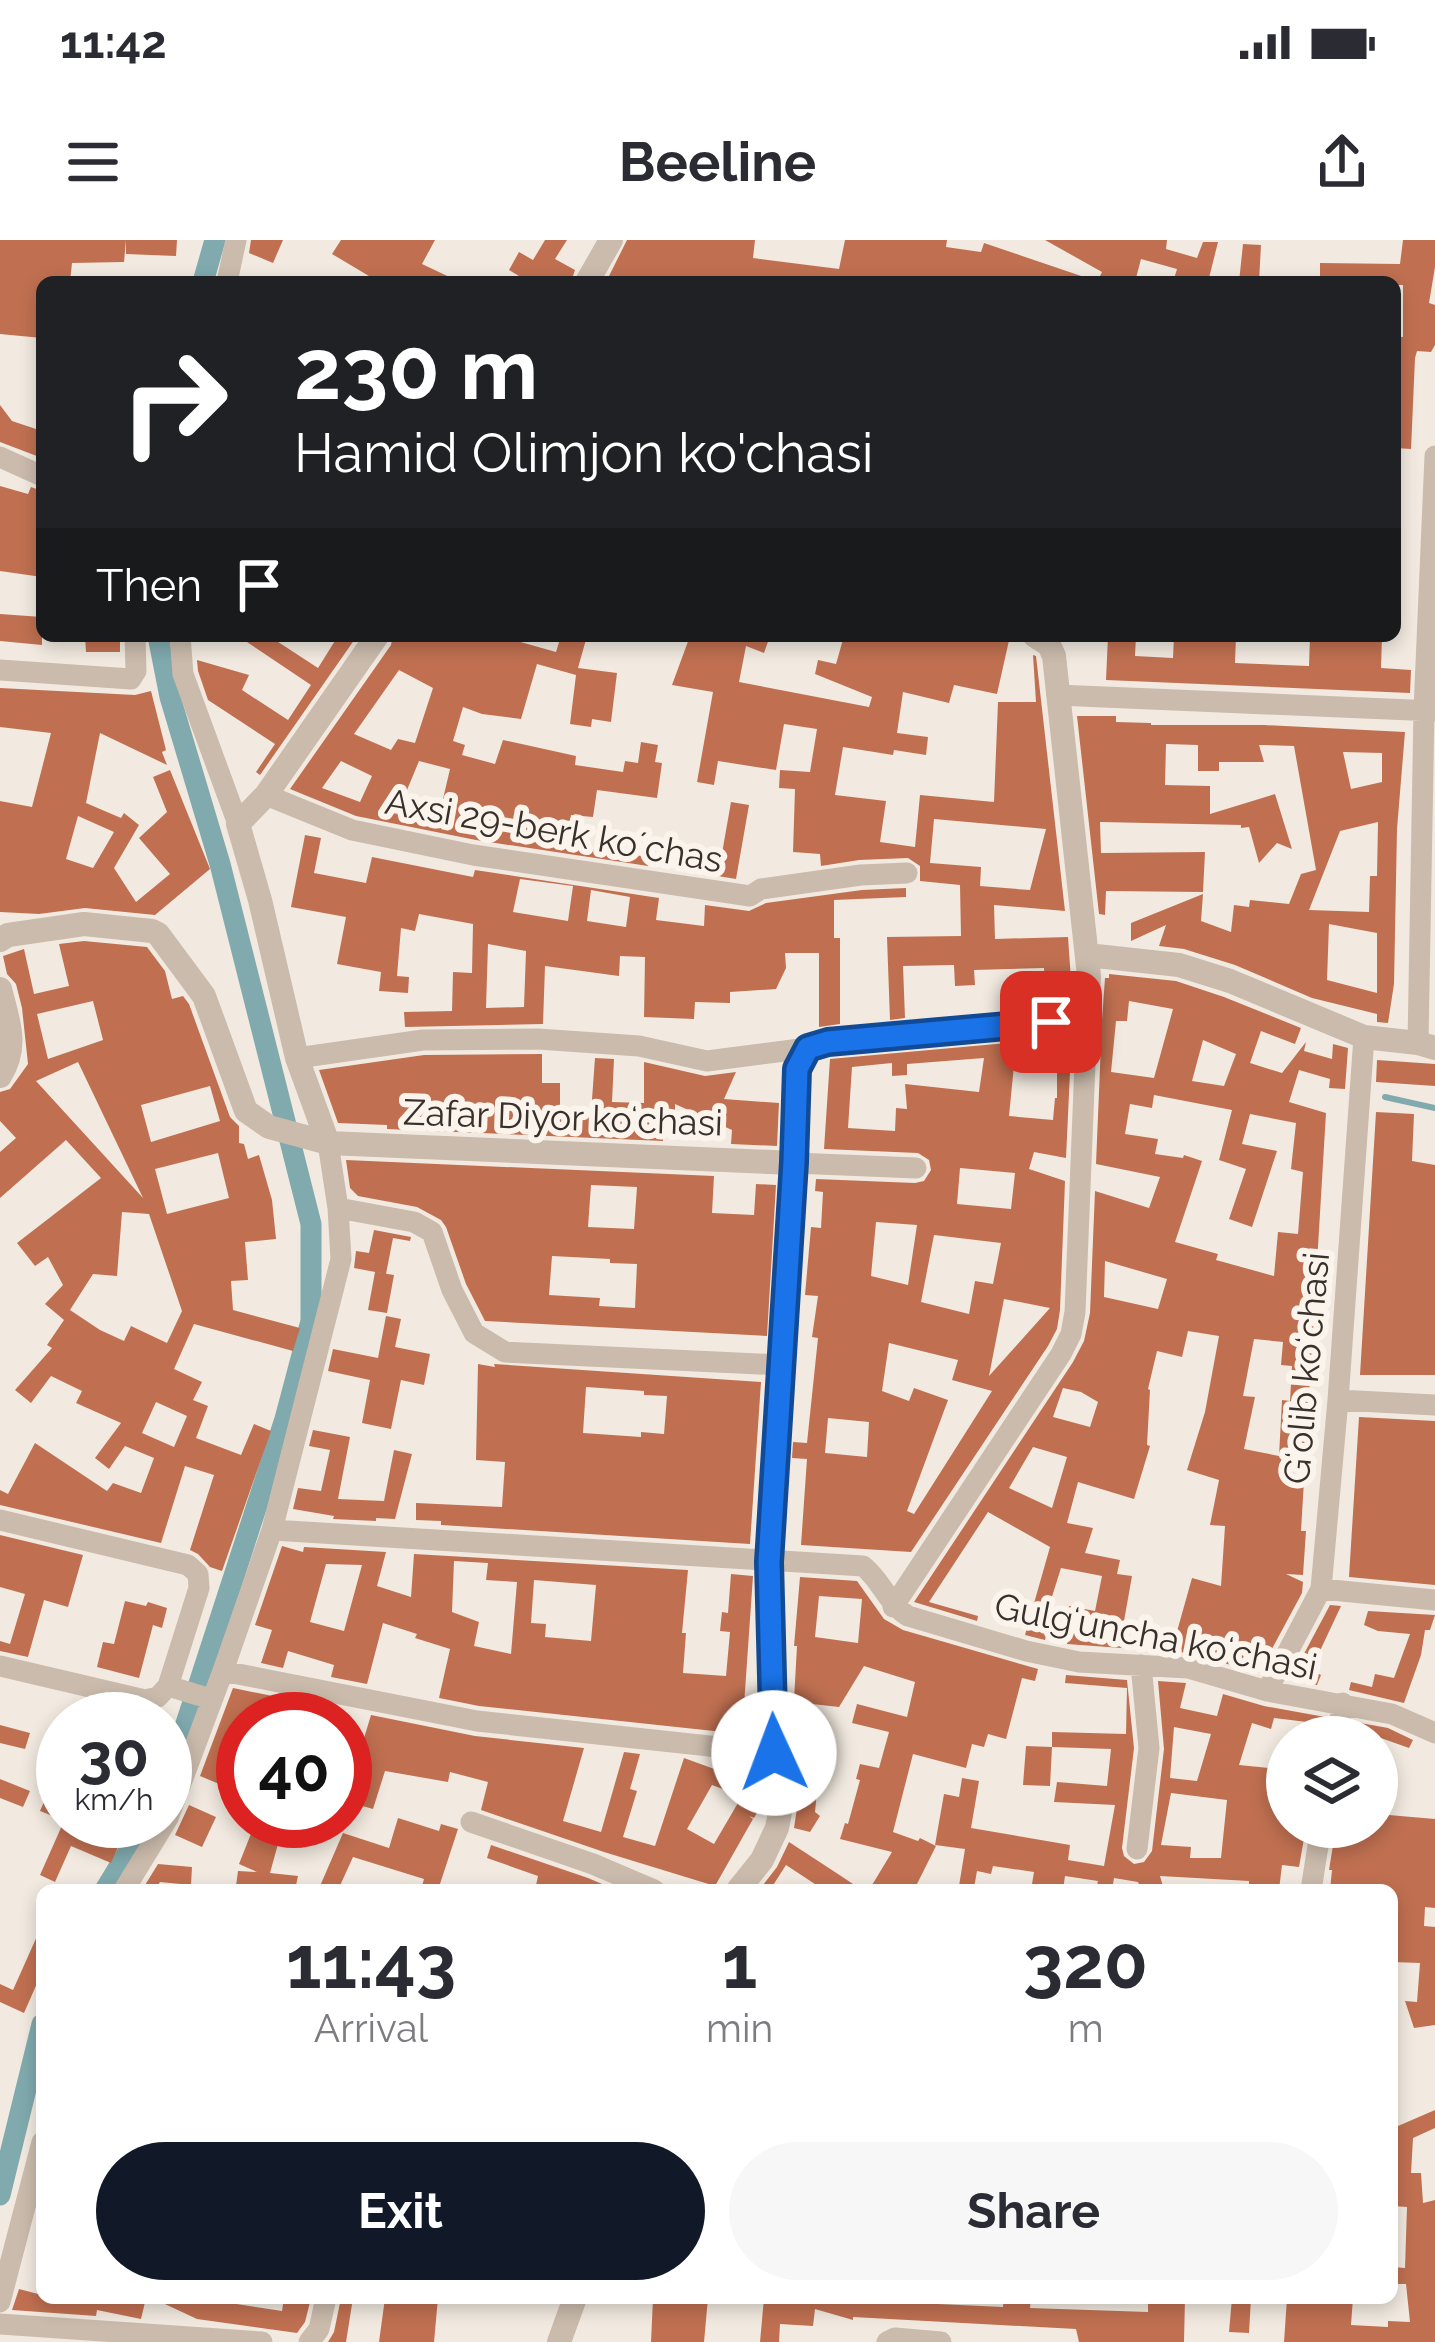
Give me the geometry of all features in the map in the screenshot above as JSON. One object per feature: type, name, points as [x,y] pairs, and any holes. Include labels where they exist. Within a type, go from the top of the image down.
[{"type":"street","points":[[229,276],[236,240]]},
{"type":"street","points":[[590,276],[611,240]]},
{"type":"street","points":[[1087,955],[1179,965],[1364,1037],[1427,1046],[1435,456]]},
{"type":"street","points":[[0,457],[36,473]]},
{"type":"street","points":[[0,670],[131,680],[136,671],[135,642]]},
{"type":"street","points":[[128,1884],[168,1818],[272,1530],[341,1259],[338,1208],[260,900],[238,824],[183,674],[180,642]]},
{"type":"street","points":[[238,824],[266,795],[373,642]]},
{"type":"street","points":[[893,1607],[1061,1354],[1075,1312],[1089,976],[1054,656],[1044,642]]},
{"type":"street","points":[[1057,695],[1429,711]]},
{"type":"street","name":"Аxsi 29-berk koʼchas","points":[[266,795],[352,830],[473,855],[750,896],[761,889],[861,874],[907,873]]},
{"type":"street","name":"Zafar Diyor koʻchasi","points":[[0,940],[84,924],[158,934],[204,996],[245,1111],[271,1127],[321,1141],[794,1162]]},
{"type":"street","points":[[0,989],[13,1040],[0,1076]]},
{"type":"street","points":[[297,1058],[423,1040],[538,1039],[639,1046],[707,1061],[828,1042],[1051,1022],[1087,1014]]},
{"type":"street","name":"Gʻolib koʻchasi","points":[[1267,1691],[1321,1589],[1364,1037]]},
{"type":"street","points":[[743,1884],[762,1860],[777,1828],[783,1798],[774,1753],[769,1562],[797,1069],[808,1048]]},
{"type":"street","points":[[794,1162],[916,1168]]},
{"type":"street","points":[[338,1208],[424,1225],[432,1232],[452,1290],[474,1333],[505,1352],[782,1365]]},
{"type":"street","points":[[1338,1400],[1435,1405]]},
{"type":"street","points":[[0,1520],[188,1565],[198,1574],[199,1588],[168,1686],[158,1697],[145,1700],[0,1666]]},
{"type":"street","points":[[272,1530],[769,1562]]},
{"type":"street","name":"Gulgʻuncha koʻchasi","points":[[769,1562],[862,1566],[876,1576],[893,1607],[908,1616],[1026,1651],[1079,1662],[1188,1668],[1267,1691],[1392,1714],[1435,1733]]},
{"type":"street","points":[[1321,1589],[1435,1600]]},
{"type":"street","points":[[1137,1849],[1149,1748],[1141,1665]]},
{"type":"street","points":[[223,1671],[477,1721],[774,1753]]},
{"type":"street","points":[[168,1686],[211,1699]]},
{"type":"street","points":[[1340,1716],[1342,1703]]},
{"type":"street","points":[[471,1822],[640,1884]]},
{"type":"street","points":[[1312,1884],[1318,1848]]},
{"type":"street","points":[[0,2302],[36,2165]]},
{"type":"street","points":[[310,2342],[319,2329],[325,2304]]},
{"type":"street","points":[[559,2342],[573,2304]]},
{"type":"street","points":[[0,2324],[262,2342]]},
{"type":"street","points":[[887,2342],[895,2338],[940,2342]]},
{"type":"building","points":[[0,240],[126,240],[124,262],[72,263],[71,276],[36,276],[36,337],[0,334]]},
{"type":"building","points":[[126,240],[177,240],[176,256],[126,254]]},
{"type":"building","points":[[251,240],[283,240],[273,263],[249,253]]},
{"type":"building","points":[[341,240],[435,240],[422,264],[447,276],[369,276],[332,254]]},
{"type":"building","points":[[545,240],[567,240],[555,259],[575,270],[573,276],[519,276],[509,270],[519,252],[533,260]]},
{"type":"building","points":[[627,240],[755,240],[753,258],[839,269],[845,240],[947,240],[946,247],[981,252],[984,243],[1081,276],[609,276]]},
{"type":"building","points":[[1045,240],[1167,240],[1166,249],[1197,258],[1203,242],[1218,242],[1210,276],[1175,276],[1177,269],[1141,259],[1137,276],[1100,276],[1102,272]]},
{"type":"building","points":[[1403,240],[1435,240],[1429,303],[1435,305],[1435,345],[1431,352],[1417,351],[1415,358],[1411,449],[1401,448],[1401,276],[1320,276],[1320,263],[1400,264]]},
{"type":"building","points":[[1243,244],[1261,245],[1259,276],[1240,276]]},
{"type":"building","points":[[0,405],[12,421],[36,429],[36,456],[0,442]]},
{"type":"building","points":[[0,486],[28,494],[31,487],[36,489],[36,576],[0,571]]},
{"type":"building","points":[[0,614],[36,617],[36,642],[42,645],[0,641]]},
{"type":"building","points":[[85,642],[120,642],[120,652],[86,652]]},
{"type":"building","points":[[247,642],[278,642],[318,668],[334,642],[353,642],[260,775],[256,772],[275,744],[208,700],[197,660],[249,675],[242,690],[288,720],[311,685]]},
{"type":"building","points":[[392,642],[521,642],[556,652],[559,642],[585,642],[578,668],[617,673],[611,722],[592,719],[591,727],[570,724],[576,675],[537,664],[521,719],[463,707],[453,741],[465,745],[462,755],[495,764],[503,740],[576,756],[575,765],[623,772],[625,761],[638,763],[641,742],[658,745],[655,762],[662,763],[657,798],[597,790],[593,817],[571,815],[566,846],[649,857],[648,866],[356,816],[290,789]],"holes":[[[399,670],[433,688],[415,743],[398,739],[391,750],[354,734]],[[341,761],[372,776],[360,802],[322,788]],[[419,761],[450,769],[439,816],[400,807]]]},
{"type":"building","points":[[688,642],[768,642],[764,653],[746,646],[739,682],[869,707],[872,697],[815,674],[818,660],[836,664],[842,642],[1009,642],[997,694],[954,685],[949,703],[903,692],[897,733],[928,737],[926,755],[843,747],[835,795],[886,801],[880,842],[915,847],[920,795],[994,802],[998,702],[1036,702],[1036,656],[1065,911],[994,905],[995,939],[1068,937],[1072,994],[1045,995],[1044,968],[974,970],[975,985],[955,986],[954,965],[903,966],[905,1018],[890,1020],[887,937],[961,936],[960,885],[920,881],[920,866],[908,858],[821,866],[820,854],[793,852],[795,789],[779,788],[780,770],[810,772],[817,729],[784,724],[776,770],[718,761],[714,785],[697,782],[713,692],[672,685]],"holes":[[[934,819],[1046,829],[1030,890],[980,886],[981,867],[930,863]]]},
{"type":"building","points":[[1108,642],[1136,642],[1135,656],[1173,658],[1174,642],[1236,642],[1235,663],[1309,666],[1310,642],[1382,642],[1381,668],[1411,670],[1410,693],[1106,680]]},
{"type":"building","points":[[0,688],[135,695],[151,691],[167,765],[100,733],[86,803],[121,818],[124,813],[139,825],[114,868],[136,902],[170,874],[139,838],[167,812],[153,777],[170,770],[210,869],[155,915],[85,908],[39,914],[0,912],[0,801],[32,807],[51,733],[0,727]],"holes":[[[78,816],[114,832],[93,868],[66,859]]]},
{"type":"building","points":[[1077,716],[1116,716],[1116,722],[1151,725],[1405,732],[1397,829],[1394,984],[1388,1023],[1377,1022],[1377,1014],[1312,998],[1235,965],[1159,946],[1166,925],[1131,941],[1131,923],[1203,894],[1201,921],[1231,932],[1234,905],[1249,907],[1250,900],[1289,904],[1301,874],[1316,870],[1294,746],[1259,745],[1264,762],[1219,762],[1219,771],[1198,771],[1198,745],[1166,744],[1165,785],[1210,786],[1210,814],[1275,794],[1292,849],[1277,843],[1259,863],[1249,827],[1100,822],[1101,853],[1205,852],[1203,892],[1106,891],[1105,915],[1099,914]],"holes":[[[1343,752],[1382,753],[1382,782],[1351,789]],[[1378,822],[1377,876],[1370,876],[1369,912],[1309,910],[1340,831]],[[1329,924],[1377,933],[1377,993],[1327,980]]]},
{"type":"building","points":[[731,802],[749,805],[736,879],[718,876]]},
{"type":"building","points":[[305,835],[321,838],[314,873],[366,883],[372,857],[473,877],[475,870],[659,898],[656,920],[704,926],[705,905],[749,911],[766,903],[906,888],[906,897],[834,900],[834,938],[840,938],[840,1024],[819,1027],[819,953],[785,953],[786,968],[776,989],[730,992],[730,1003],[695,1002],[694,1019],[644,1017],[645,957],[620,956],[619,976],[545,966],[543,1024],[405,1027],[404,1012],[452,1011],[453,972],[472,973],[473,924],[419,914],[415,931],[401,928],[397,976],[409,977],[408,993],[379,991],[381,972],[337,964],[346,917],[291,907]],"holes":[[[520,879],[573,886],[568,921],[513,912]],[[591,890],[630,897],[626,927],[587,921]],[[488,944],[526,951],[524,1007],[486,1008]]]},
{"type":"building","points":[[84,941],[147,947],[165,971],[172,999],[183,996],[189,1004],[230,1117],[239,1126],[239,1143],[244,1144],[248,1159],[259,1155],[272,1200],[276,1239],[245,1242],[248,1280],[231,1281],[233,1310],[300,1328],[293,1351],[194,1324],[174,1369],[202,1382],[193,1400],[208,1406],[196,1438],[241,1455],[254,1424],[271,1431],[222,1571],[190,1550],[214,1475],[185,1466],[161,1543],[0,1505],[0,1490],[8,1494],[35,1443],[107,1491],[113,1483],[141,1493],[154,1458],[125,1446],[109,1469],[95,1458],[121,1423],[76,1403],[82,1391],[51,1376],[31,1403],[15,1390],[52,1348],[47,1345],[64,1320],[45,1304],[63,1285],[48,1257],[35,1266],[17,1243],[101,1178],[66,1140],[0,1198],[0,1152],[16,1138],[0,1121],[0,1092],[10,1089],[28,1064],[22,1008],[3,956],[24,949],[34,994],[69,986],[59,944]],"holes":[[[93,1001],[103,1040],[48,1059],[37,1014]],[[78,1062],[143,1198],[36,1081]],[[210,1086],[220,1121],[151,1142],[141,1105]],[[218,1153],[229,1198],[167,1214],[155,1169]],[[122,1212],[149,1214],[182,1311],[167,1343],[131,1326],[124,1341],[70,1310],[93,1274],[117,1276]],[[156,1402],[187,1416],[174,1447],[142,1433]]]},
{"type":"building","points":[[1109,974],[1176,981],[1301,1028],[1295,1044],[1261,1031],[1250,1063],[1282,1073],[1306,1042],[1304,1051],[1332,1059],[1333,1044],[1348,1048],[1345,1089],[1329,1088],[1330,1079],[1299,1070],[1289,1102],[1326,1113],[1301,1531],[1306,1531],[1303,1575],[1286,1574],[1303,1582],[1302,1593],[1259,1673],[1189,1653],[1067,1644],[1069,1606],[1095,1611],[1102,1576],[1061,1568],[1045,1640],[1025,1635],[1050,1547],[988,1512],[929,1602],[978,1616],[977,1621],[914,1602],[1084,1341],[1090,1313],[1095,1191],[1149,1208],[1160,1177],[1096,1164],[1102,1020],[1105,978]],"holes":[[[1129,1001],[1173,1009],[1154,1078],[1111,1072],[1116,1021],[1127,1021]],[[1203,1040],[1236,1054],[1224,1086],[1192,1081]],[[1154,1095],[1232,1110],[1219,1160],[1246,1169],[1229,1219],[1252,1227],[1277,1151],[1242,1144],[1250,1114],[1296,1123],[1291,1169],[1303,1172],[1298,1234],[1278,1232],[1274,1276],[1216,1260],[1218,1254],[1175,1242],[1202,1161],[1155,1154],[1158,1139],[1125,1134],[1130,1104],[1152,1108]],[[1105,1261],[1167,1279],[1158,1309],[1104,1297]],[[1188,1331],[1219,1336],[1205,1412],[1187,1470],[1219,1480],[1210,1525],[1225,1526],[1221,1586],[1192,1578],[1176,1635],[1121,1638],[1132,1576],[1117,1574],[1120,1560],[1085,1553],[1093,1528],[1067,1523],[1078,1482],[1134,1499],[1150,1446],[1148,1389],[1157,1351],[1182,1357]],[[1254,1339],[1283,1342],[1281,1365],[1292,1366],[1290,1401],[1282,1400],[1279,1456],[1244,1449],[1255,1397],[1243,1396]],[[1063,1388],[1098,1402],[1090,1427],[1053,1417]],[[1033,1447],[1067,1457],[1052,1508],[1009,1488]]]},
{"type":"building","points":[[1039,1040],[1040,1052],[1015,1055],[1009,1116],[1053,1120],[1057,1072],[1070,1072],[1066,1158],[1034,1152],[1029,1169],[1065,1181],[1057,1329],[911,1552],[801,1545],[807,1459],[792,1458],[793,1442],[807,1443],[818,1338],[812,1337],[818,1296],[805,1295],[811,1227],[821,1228],[823,1192],[815,1191],[816,1179],[915,1183],[924,1181],[931,1170],[929,1160],[918,1153],[824,1149],[830,1059]],"holes":[[[984,1058],[979,1092],[905,1084],[907,1109],[896,1108],[895,1131],[848,1128],[852,1067],[892,1063],[892,1076],[907,1075],[907,1064]],[[960,1168],[1015,1173],[1011,1209],[957,1204]],[[876,1222],[917,1225],[908,1285],[871,1276]],[[934,1235],[1001,1243],[993,1284],[975,1281],[969,1314],[921,1302]],[[1004,1299],[1050,1308],[989,1376]],[[889,1343],[958,1360],[952,1380],[992,1391],[914,1514],[907,1511],[948,1400],[914,1388],[909,1401],[882,1391]],[[828,1418],[869,1422],[867,1457],[825,1453]]]},
{"type":"building","points":[[542,1054],[542,1083],[560,1083],[560,1113],[591,1113],[595,1058],[614,1059],[612,1102],[644,1103],[644,1062],[705,1076],[736,1072],[724,1099],[779,1103],[777,1146],[731,1144],[732,1130],[675,1104],[675,1118],[664,1118],[663,1141],[338,1123],[319,1070],[424,1055]]},
{"type":"building","points":[[1377,1060],[1435,1064],[1435,1086],[1376,1082]]},
{"type":"building","points":[[1376,1112],[1414,1114],[1412,1161],[1435,1165],[1435,1375],[1360,1375]]},
{"type":"building","points":[[346,1160],[714,1176],[712,1213],[754,1215],[756,1184],[776,1185],[767,1336],[485,1321],[441,1220],[417,1207],[358,1196],[350,1188]],"holes":[[[591,1185],[637,1187],[634,1229],[588,1227]],[[552,1256],[637,1264],[635,1308],[599,1306],[600,1298],[549,1295]]]},
{"type":"building","points":[[374,1230],[411,1237],[410,1241],[393,1238],[386,1274],[354,1268],[356,1251],[369,1253]]},
{"type":"building","points":[[375,1272],[394,1275],[387,1313],[368,1310]]},
{"type":"building","points":[[386,1316],[401,1319],[395,1347],[430,1354],[424,1385],[401,1380],[391,1429],[362,1423],[370,1380],[328,1371],[333,1349],[378,1358]]},
{"type":"building","points":[[478,1364],[761,1382],[750,1544],[416,1520],[416,1503],[502,1507],[505,1462],[476,1460]],"holes":[[[586,1387],[644,1391],[644,1395],[667,1396],[664,1434],[583,1433]]]},
{"type":"building","points":[[1359,1417],[1435,1421],[1435,1585],[1349,1577]]},
{"type":"building","points":[[313,1430],[350,1437],[338,1499],[384,1501],[394,1450],[412,1454],[395,1519],[333,1519],[293,1509],[298,1488],[321,1491],[330,1450],[309,1446]]},
{"type":"building","points":[[0,1535],[83,1555],[68,1607],[44,1600],[28,1657],[0,1651],[0,1641],[10,1644],[25,1594],[0,1587]]},
{"type":"building","points":[[282,1546],[303,1552],[304,1547],[386,1552],[377,1586],[411,1597],[414,1554],[688,1570],[683,1673],[726,1676],[730,1632],[720,1631],[722,1612],[728,1613],[731,1574],[753,1576],[742,1734],[439,1698],[450,1649],[383,1623],[367,1684],[331,1677],[334,1665],[288,1651],[283,1668],[261,1663],[272,1630],[255,1625]],"holes":[[[454,1561],[488,1563],[486,1580],[517,1582],[511,1654],[474,1646],[479,1622],[452,1612]],[[326,1564],[362,1565],[344,1631],[310,1622]],[[534,1580],[596,1585],[591,1641],[545,1637],[546,1624],[531,1623]]]},
{"type":"building","points":[[800,1577],[857,1581],[884,1619],[903,1630],[1038,1669],[1035,1681],[1022,1678],[1006,1739],[988,1734],[984,1747],[972,1744],[966,1768],[913,1754],[893,1832],[936,1846],[917,1884],[873,1884],[892,1852],[840,1839],[860,1780],[856,1779],[860,1764],[879,1768],[889,1732],[852,1723],[857,1704],[907,1717],[915,1682],[864,1666],[839,1707],[812,1704],[809,1734],[814,1735],[812,1749],[821,1750],[815,1812],[820,1816],[810,1832],[794,1828],[799,1795],[791,1754]],"holes":[[[819,1596],[862,1599],[858,1643],[815,1637]]]},
{"type":"building","points":[[125,1601],[167,1608],[162,1628],[153,1625],[139,1678],[97,1667],[103,1642],[114,1644]]},
{"type":"building","points":[[1330,1605],[1341,1606],[1311,1670],[1321,1675],[1317,1685],[1290,1680]]},
{"type":"building","points":[[1368,1611],[1435,1615],[1430,1630],[1425,1630],[1404,1703],[1349,1690],[1351,1682],[1372,1687],[1375,1674],[1394,1678],[1410,1634],[1364,1625]]},
{"type":"building","points":[[1066,1675],[1127,1680],[1134,1748],[1122,1848],[1134,1864],[1144,1862],[1152,1851],[1164,1749],[1158,1681],[1186,1683],[1180,1708],[1217,1716],[1223,1694],[1319,1716],[1266,1716],[1266,1727],[1252,1723],[1239,1765],[1266,1768],[1266,1848],[1302,1848],[1299,1867],[1282,1865],[1280,1884],[1160,1876],[1162,1884],[1114,1878],[1113,1884],[1097,1884],[1065,1876],[1064,1884],[1032,1884],[1034,1872],[993,1866],[991,1874],[977,1871],[975,1884],[959,1884],[965,1849],[935,1845],[944,1794],[959,1797],[962,1778],[979,1781],[971,1828],[1070,1845],[1068,1860],[1104,1866],[1115,1805],[1054,1802],[1057,1782],[1107,1786],[1111,1749],[1052,1747],[1052,1732],[1126,1734],[1127,1688],[1065,1683]],"holes":[[[1174,1727],[1211,1734],[1197,1781],[1170,1778]],[[1171,1793],[1227,1800],[1221,1858],[1190,1858],[1191,1847],[1161,1845]]]},
{"type":"building","points":[[372,1715],[475,1736],[584,1748],[563,1821],[601,1832],[624,1752],[640,1754],[630,1789],[637,1791],[623,1837],[655,1846],[684,1758],[764,1787],[766,1797],[754,1818],[749,1816],[753,1819],[716,1884],[708,1884],[481,1810],[488,1782],[450,1772],[448,1782],[385,1771],[372,1809]],"holes":[[[712,1785],[742,1796],[714,1844],[687,1829]]]},
{"type":"building","points":[[0,1725],[30,1733],[25,1749],[0,1743]]},
{"type":"building","points":[[216,1733],[216,1783],[200,1776]]},
{"type":"building","points":[[1398,1733],[1413,1740],[1409,1748],[1398,1744]]},
{"type":"building","points":[[1026,1746],[1052,1747],[1050,1786],[1023,1785]]},
{"type":"building","points":[[0,1779],[30,1791],[23,1807],[0,1798]]},
{"type":"building","points":[[192,1806],[216,1817],[202,1847],[192,1843]]},
{"type":"building","points":[[1398,1816],[1435,1819],[1435,1908],[1425,1907],[1424,1926],[1435,1927],[1435,2025],[1414,2028],[1405,2001],[1417,2002],[1420,1963],[1398,1962],[1398,1884],[1331,1884],[1333,1848],[1398,1848]]},
{"type":"building","points":[[398,1818],[439,1831],[441,1824],[458,1829],[440,1884],[423,1884],[424,1879],[353,1857],[341,1884],[321,1884],[336,1848],[372,1848],[372,1842],[389,1848]]},
{"type":"building","points":[[789,1842],[853,1884],[815,1884],[786,1865],[774,1884],[764,1884]]},
{"type":"building","points":[[491,1845],[602,1884],[536,1884],[538,1876],[487,1858]]},
{"type":"building","points":[[52,1848],[70,1848],[55,1882],[40,1875]]},
{"type":"building","points":[[76,1848],[118,1848],[111,1863]]},
{"type":"building","points":[[245,1848],[277,1848],[270,1873],[298,1876],[296,1884],[236,1884],[238,1871],[257,1872],[239,1864]]},
{"type":"building","points":[[158,1864],[192,1867],[191,1884],[146,1884]]},
{"type":"building","points":[[36,1938],[36,1986],[24,2013],[0,2002],[0,1984],[13,1990]]},
{"type":"building","points":[[1435,2110],[1435,2128],[1413,2138],[1411,2173],[1421,2173],[1423,2203],[1435,2200],[1435,2342],[1284,2342],[1287,2304],[1353,2304],[1351,2325],[1388,2327],[1388,2321],[1410,2322],[1406,2284],[1398,2284],[1398,2267],[1405,2268],[1407,2207],[1398,2206],[1398,2126]]},
{"type":"building","points":[[19,2289],[36,2293],[36,2304],[145,2304],[141,2319],[97,2310],[96,2316],[12,2310]]},
{"type":"building","points":[[165,2304],[236,2304],[282,2311],[283,2304],[310,2304],[297,2333],[197,2319]]},
{"type":"building","points":[[340,2304],[352,2304],[346,2342],[328,2342]]},
{"type":"building","points":[[384,2304],[437,2304],[434,2342],[379,2342]]},
{"type":"building","points":[[653,2304],[707,2304],[704,2342],[651,2342]]},
{"type":"building","points":[[763,2304],[1030,2304],[1030,2308],[1148,2312],[1148,2304],[1185,2304],[1184,2342],[1079,2342],[1076,2329],[853,2320],[815,2309],[813,2326],[780,2324],[779,2342],[760,2342]]},
{"type":"building","points":[[1231,2304],[1251,2304],[1249,2333],[1229,2332]]},
{"type":"waterway","points":[[205,276],[215,240]]},
{"type":"waterway","points":[[159,642],[311,1224],[311,1321],[285,1419],[192,1705]]},
{"type":"waterway","points":[[1385,1097],[1435,1108]]},
{"type":"waterway","points":[[109,1884],[131,1848]]},
{"type":"waterway","points":[[0,2195],[36,2048]]},
{"type":"route","points":[[774,1753],[769,1562],[797,1069],[808,1048],[828,1042],[1051,1022]]}]
